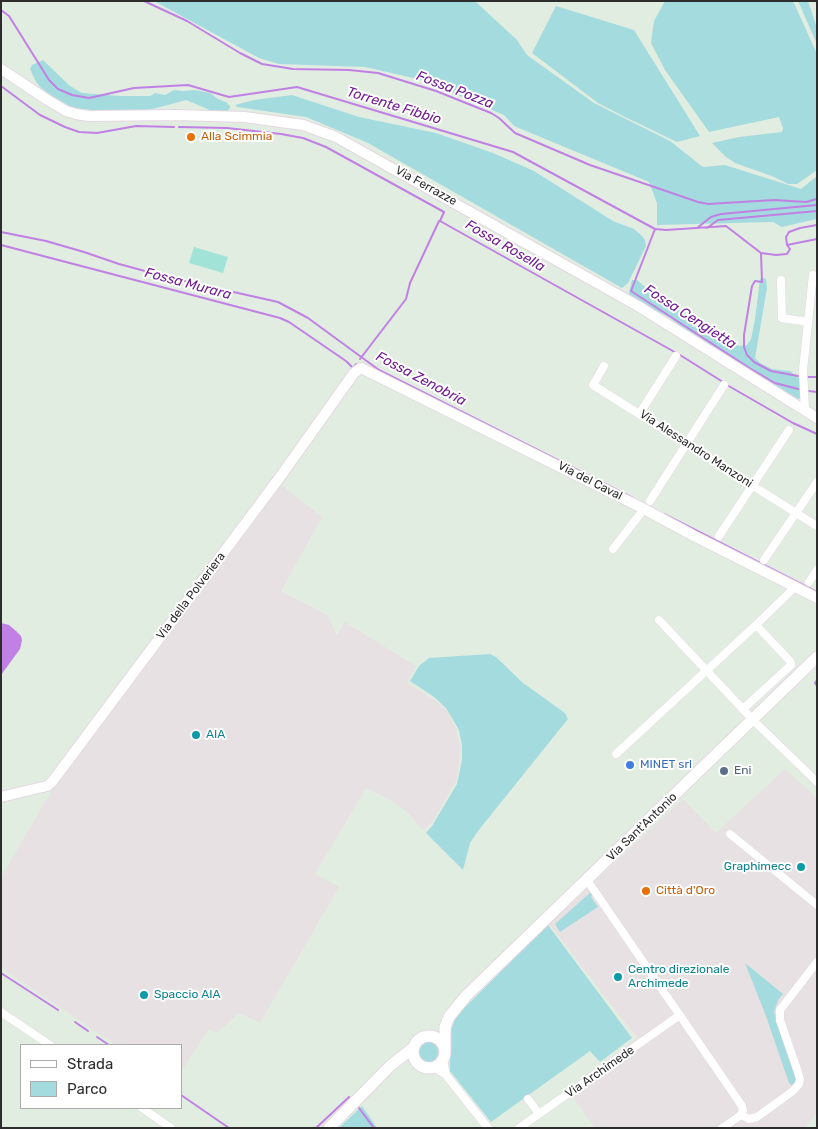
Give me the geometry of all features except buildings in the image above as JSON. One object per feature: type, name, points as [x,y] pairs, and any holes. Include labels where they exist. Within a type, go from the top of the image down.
[{"type":"main road","name":"Via Sant'Antonio","points":[[444,1054],[445,1028],[449,1017],[466,996],[817,657]]},
{"type":"main road","name":"Via Sant'Antonio","points":[[329,1128],[390,1066],[414,1047],[418,1040],[429,1036],[451,1006],[466,996]]},
{"type":"main road","points":[[414,1047],[414,1060],[426,1067],[438,1066],[444,1054],[437,1038],[429,1036]]},
{"type":"main road","name":"Via Sant'Antonio","points":[[378,1079],[405,1063],[426,1067]]},
{"type":"street","name":"Via Ferrazze","points":[[1,68],[46,100],[76,114],[88,116],[177,115],[244,117],[303,125],[336,137],[638,306],[817,418]]},
{"type":"street","points":[[805,410],[803,370],[813,275]]},
{"type":"street","points":[[781,280],[782,318],[808,322]]},
{"type":"street","points":[[640,413],[676,356]]},
{"type":"street","name":"Via Alessandro Manzoni","points":[[604,366],[593,385],[817,526]]},
{"type":"street","name":"Via del Caval","points":[[361,368],[647,505],[694,536],[817,598]]},
{"type":"street","name":"Via della Polveriera","points":[[1,797],[47,786],[52,782],[280,477],[354,373],[361,368]]},
{"type":"street","points":[[612,549],[647,505],[724,385]]},
{"type":"street","points":[[718,536],[789,430]]},
{"type":"street","points":[[764,560],[817,482]]},
{"type":"street","points":[[808,582],[817,570]]},
{"type":"street","points":[[616,754],[795,587]]},
{"type":"street","points":[[659,620],[753,720],[817,782]]},
{"type":"street","points":[[743,709],[791,665],[790,661],[756,625]]},
{"type":"street","points":[[730,834],[817,905]]},
{"type":"street","points":[[586,880],[742,1106],[741,1115],[722,1128]]},
{"type":"street","points":[[741,1115],[749,1119],[758,1117],[793,1091],[799,1084],[798,1072],[780,1020],[780,1010],[817,962]]},
{"type":"street","points":[[1,1012],[49,1044]]},
{"type":"street","name":"Via Archimede","points":[[519,1128],[680,1015]]},
{"type":"street","points":[[444,1054],[446,1075]]},
{"type":"street","points":[[426,1067],[437,1069],[446,1075],[488,1128]]},
{"type":"street","points":[[528,1099],[539,1114]]},
{"type":"street","points":[[143,1109],[171,1128]]},
{"type":"shaded area","points":[[194,247],[228,257],[223,273],[189,263]]},
{"type":"shaded area","name":"AIA","points":[[280,484],[322,517],[281,591],[327,615],[337,635],[345,622],[416,666],[407,683],[436,701],[447,711],[455,727],[461,748],[457,779],[432,822],[423,831],[407,812],[392,801],[366,788],[315,874],[339,887],[260,1023],[239,1013],[217,1033],[208,1030],[182,1070],[182,1044],[115,1044],[1,968],[1,877],[54,787]]},
{"type":"shaded area","points":[[1,623],[9,625],[21,636],[22,640],[20,649],[1,675]]},
{"type":"shaded area","points":[[785,769],[817,798],[817,1113],[805,1128],[595,1128],[568,1090],[637,1038],[549,924],[683,799],[716,833]]},
{"type":"green space","points":[[154,1],[475,1],[517,40],[527,55],[594,103],[670,141],[703,167],[725,165],[801,189],[817,176],[817,219],[782,227],[773,222],[657,225],[657,203],[649,182],[514,126],[504,115],[422,80],[365,67],[279,64],[259,58]]},
{"type":"green space","points":[[665,1],[793,1],[817,54],[817,170],[797,184],[788,184],[735,163],[712,143],[739,137],[782,132],[783,128],[779,117],[709,132],[665,70],[651,43],[654,21]]},
{"type":"green space","points":[[798,1],[808,1],[817,28],[817,44]]},
{"type":"green space","points":[[556,6],[634,30],[700,136],[677,142],[623,116],[598,103],[532,53]]},
{"type":"green space","points":[[43,60],[70,86],[82,93],[150,96],[155,93],[165,95],[174,90],[195,90],[210,93],[226,102],[230,108],[225,114],[212,111],[186,100],[149,110],[103,111],[70,108],[40,87],[35,80],[30,69],[32,65]]},
{"type":"green space","points":[[292,95],[359,117],[436,133],[493,153],[534,171],[613,221],[634,229],[642,236],[646,246],[628,283],[622,288],[368,143],[306,117],[237,107],[235,105],[254,100]]},
{"type":"green space","points":[[760,279],[766,279],[767,288],[755,358],[772,369],[790,371],[799,378],[803,394],[801,398],[797,399],[755,375],[682,328],[670,318],[631,297],[629,293],[632,280],[637,280],[657,297],[718,334],[729,343],[739,346],[747,345],[751,339]]},
{"type":"green space","points":[[490,654],[496,657],[523,683],[565,713],[568,719],[478,831],[470,843],[463,870],[426,833],[457,784],[462,760],[459,730],[446,708],[434,697],[410,681],[419,666],[429,658]]},
{"type":"green space","points":[[591,892],[593,894],[591,897],[598,907],[560,932],[555,924]]},
{"type":"green space","points":[[548,925],[632,1038],[600,1062],[590,1051],[491,1122],[450,1071],[450,1033],[456,1016]]},
{"type":"green space","points":[[745,963],[783,994],[778,1000],[774,1012],[796,1078],[794,1087],[789,1083]]},
{"type":"green space","points":[[427,1041],[435,1044],[438,1052],[435,1060],[427,1063],[419,1060],[416,1052],[419,1044]]},
{"type":"green space","points":[[362,1106],[377,1128],[339,1128]]},
{"type":"waterway","name":"Fossa Pozza","points":[[144,1],[187,21],[262,64],[293,69],[349,70],[378,73],[436,91],[491,113],[515,133],[590,165],[698,202],[708,204],[774,200],[806,202],[817,199]]},
{"type":"waterway","name":"Torrente Fibbio","points":[[1,10],[9,16],[49,80],[58,89],[72,95],[89,98],[134,88],[188,85],[229,97],[297,87],[513,152],[655,229],[726,226],[761,253],[776,255],[787,254],[790,249],[787,245],[817,239]]},
{"type":"waterway","name":"Fossa Rosella","points":[[1,86],[40,115],[79,132],[97,133],[136,126],[174,127]]},
{"type":"waterway","name":"Fossa Rosella","points":[[179,127],[227,128],[281,134],[303,138],[326,147],[444,212],[440,221],[680,355],[723,382]]},
{"type":"waterway","points":[[697,228],[711,217],[721,214],[817,205]]},
{"type":"waterway","points":[[707,228],[718,220],[817,211]]},
{"type":"waterway","name":"Fossa Murara","points":[[360,359],[406,299],[410,283],[439,221]]},
{"type":"waterway","name":"Torrente Fibbio","points":[[787,245],[786,237],[789,232],[817,225]]},
{"type":"waterway","name":"Fossa Cengietta","points":[[655,229],[631,291],[751,369],[775,383],[798,389]]},
{"type":"waterway","name":"Fossa Zenobria","points":[[1,232],[46,241],[167,277],[278,302],[308,318],[379,370],[633,498]]},
{"type":"waterway","name":"Fossa Murara","points":[[1,245],[280,318],[289,322],[346,361],[353,368],[356,364]]},
{"type":"waterway","points":[[761,253],[762,282],[755,281],[752,286],[744,335],[744,347],[747,355],[754,362],[771,371],[798,376]]},
{"type":"waterway","points":[[805,377],[817,377]]},
{"type":"waterway","name":"Fossa Rosella","points":[[727,385],[793,423],[817,434]]},
{"type":"waterway","name":"Fossa Cengietta","points":[[809,391],[817,392]]},
{"type":"waterway","name":"Fossa Zenobria","points":[[664,514],[817,592]]},
{"type":"waterway","name":"Fossa Zenobria","points":[[817,680],[815,683],[817,686]]},
{"type":"waterway","points":[[1,973],[58,1010]]},
{"type":"waterway","points":[[75,1022],[88,1031]]},
{"type":"waterway","points":[[97,1037],[108,1044]]},
{"type":"waterway","points":[[182,1096],[229,1128]]},
{"type":"waterway","points":[[316,1128],[349,1097]]},
{"type":"waterway","points":[[359,1108],[374,1128]]},
{"type":"place","name":"Alla Scimmia","points":[[191,137]]},
{"type":"place","name":"AIA","points":[[196,735]]},
{"type":"place","name":"MINET srl","points":[[630,765]]},
{"type":"place","name":"Eni","points":[[724,771]]},
{"type":"place","name":"Graphimecc","points":[[801,867]]},
{"type":"place","name":"Città d'Oro","points":[[646,891]]},
{"type":"place","name":"Centro direzionale Archimede","points":[[618,977]]},
{"type":"place","name":"Spaccio AIA","points":[[144,995]]}]
